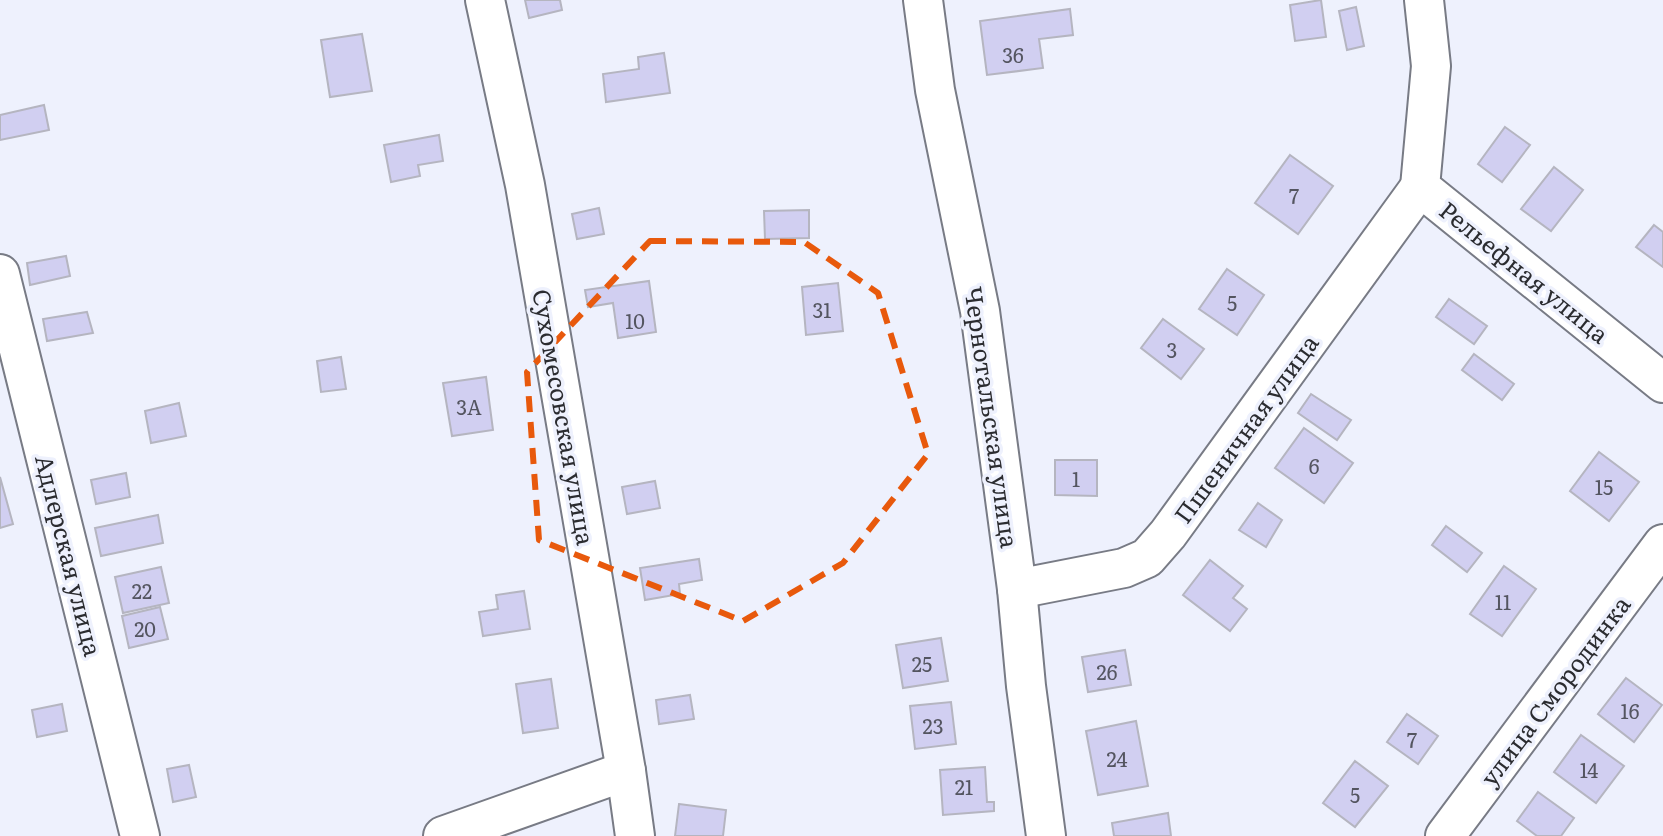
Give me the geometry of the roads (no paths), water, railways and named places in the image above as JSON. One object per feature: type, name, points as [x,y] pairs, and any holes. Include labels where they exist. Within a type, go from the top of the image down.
[{"type":"street","name":"Сухомесовская улица","points":[[485,0],[525,185],[635,836]]},
{"type":"street","name":"Чернотальская улица","points":[[923,0],[935,90],[980,311],[1046,836]]},
{"type":"street","name":"Рельефная улица","points":[[1424,0],[1431,66],[1420,187],[1663,383]]},
{"type":"street","name":"Пшеничная улица","points":[[1017,589],[1124,568],[1147,558],[1168,534],[1420,187]]},
{"type":"street","name":"Адлерская улица","points":[[0,274],[140,836]]},
{"type":"street","name":"улица Смородинка","points":[[1445,836],[1660,555]]},
{"type":"street","points":[[443,836],[626,771]]}]
